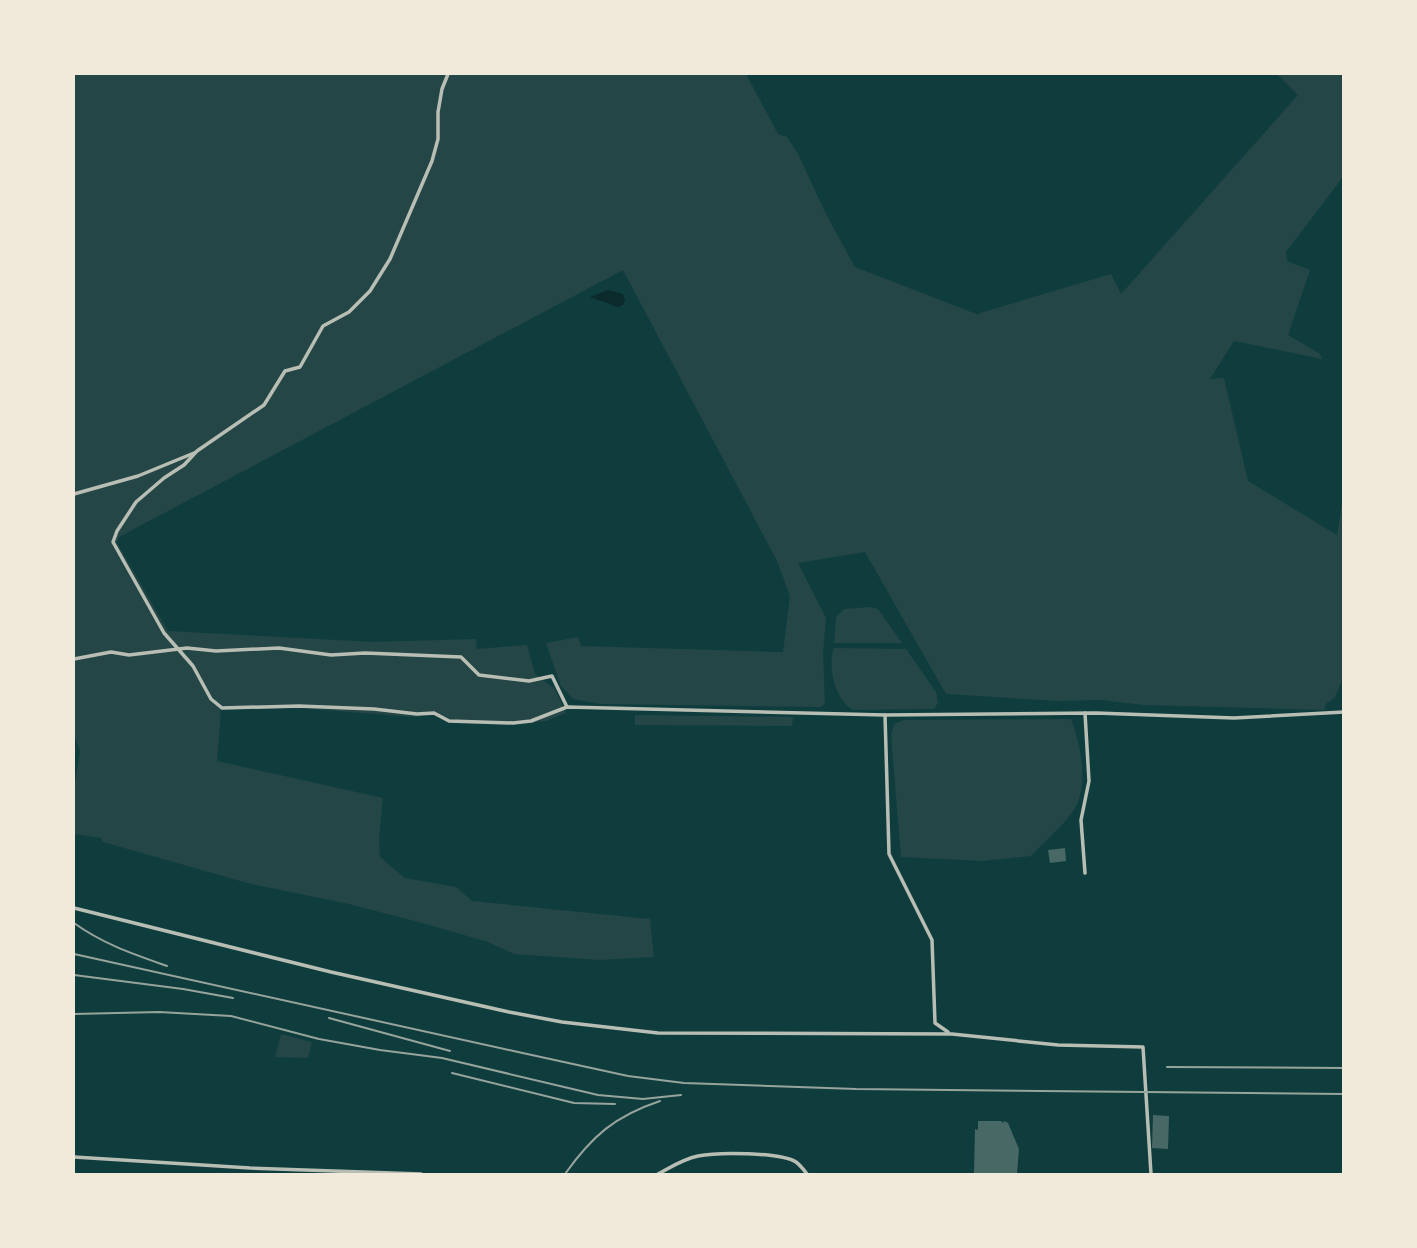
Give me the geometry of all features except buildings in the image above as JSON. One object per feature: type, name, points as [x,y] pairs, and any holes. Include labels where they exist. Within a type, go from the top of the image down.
[{"type":"street","points":[[74,494],[138,476],[197,451],[264,405],[285,371],[300,367],[323,326],[349,312],[370,291],[390,260],[432,161],[438,139],[440,100],[448,74]]},
{"type":"street","points":[[197,451],[184,465],[136,502],[113,542],[164,633],[193,666],[211,699],[222,708],[299,706],[374,709],[417,714],[434,713],[449,720],[513,723],[531,721],[567,707],[885,715],[1085,713],[1234,718],[1343,712]]},
{"type":"street","points":[[74,659],[111,652],[129,655],[179,649],[216,651],[279,648],[331,655],[365,653],[461,657],[479,674],[529,681],[552,676],[567,707]]},
{"type":"street","points":[[1085,713],[1089,781],[1081,820],[1085,873]]},
{"type":"street","points":[[885,715],[889,854],[932,940],[935,1023],[952,1034]]},
{"type":"street","points":[[74,908],[331,972],[562,1022],[658,1032],[952,1034],[1058,1045],[1143,1047],[1151,1174]]},
{"type":"street","points":[[658,1174],[676,1163],[697,1156],[740,1154],[795,1161],[807,1174]]},
{"type":"street","points":[[74,1157],[250,1168],[421,1174]]},
{"type":"shaded area","points":[[74,74],[746,74],[778,134],[787,137],[798,154],[855,267],[979,315],[1111,274],[1121,294],[1298,95],[1277,74],[1343,74],[1343,177],[1286,252],[1287,261],[1310,270],[1288,335],[1320,354],[1322,359],[1234,341],[1210,379],[1224,378],[1248,481],[1337,535],[1343,497],[1343,677],[1335,697],[1326,704],[1324,710],[1143,705],[1102,700],[1058,701],[946,694],[865,552],[798,563],[826,618],[823,653],[825,704],[820,707],[600,704],[573,699],[561,686],[546,643],[578,637],[581,646],[783,652],[790,596],[777,561],[623,270],[119,537],[117,543],[168,631],[373,642],[476,639],[477,649],[527,645],[535,674],[555,689],[566,713],[546,721],[510,725],[448,722],[433,715],[414,717],[298,708],[221,710],[217,761],[383,798],[380,857],[405,878],[456,887],[472,901],[650,919],[654,957],[599,960],[514,954],[488,942],[426,924],[349,904],[251,884],[103,842],[101,838],[74,834],[74,789],[80,751],[74,734]]},
{"type":"shaded area","points":[[608,290],[623,294],[623,305],[618,307],[590,297]]},
{"type":"shaded area","points":[[844,609],[878,609],[902,643],[834,643],[836,617]]},
{"type":"shaded area","points":[[834,648],[906,649],[936,692],[938,703],[934,709],[853,710],[841,699],[834,682],[831,664]]},
{"type":"shaded area","points":[[635,715],[793,717],[792,726],[635,725]]},
{"type":"shaded area","points":[[1071,719],[1082,762],[1080,796],[1067,819],[1031,856],[983,861],[901,857],[891,735],[894,724],[904,720]]},
{"type":"shaded area","points":[[281,1034],[312,1042],[308,1058],[275,1057]]},
{"type":"railway","points":[[74,923],[107,943],[167,966]]},
{"type":"railway","points":[[74,954],[628,1076],[684,1083],[856,1089],[1344,1094]]},
{"type":"railway","points":[[74,975],[233,998]]},
{"type":"railway","points":[[74,1014],[159,1012],[231,1016],[319,1039],[442,1058],[598,1095],[643,1099],[681,1095]]},
{"type":"railway","points":[[329,1018],[450,1051]]},
{"type":"railway","points":[[1167,1067],[1344,1068]]},
{"type":"railway","points":[[452,1073],[574,1103],[615,1104]]},
{"type":"railway","points":[[565,1174],[606,1129],[630,1113],[660,1101]]}]
